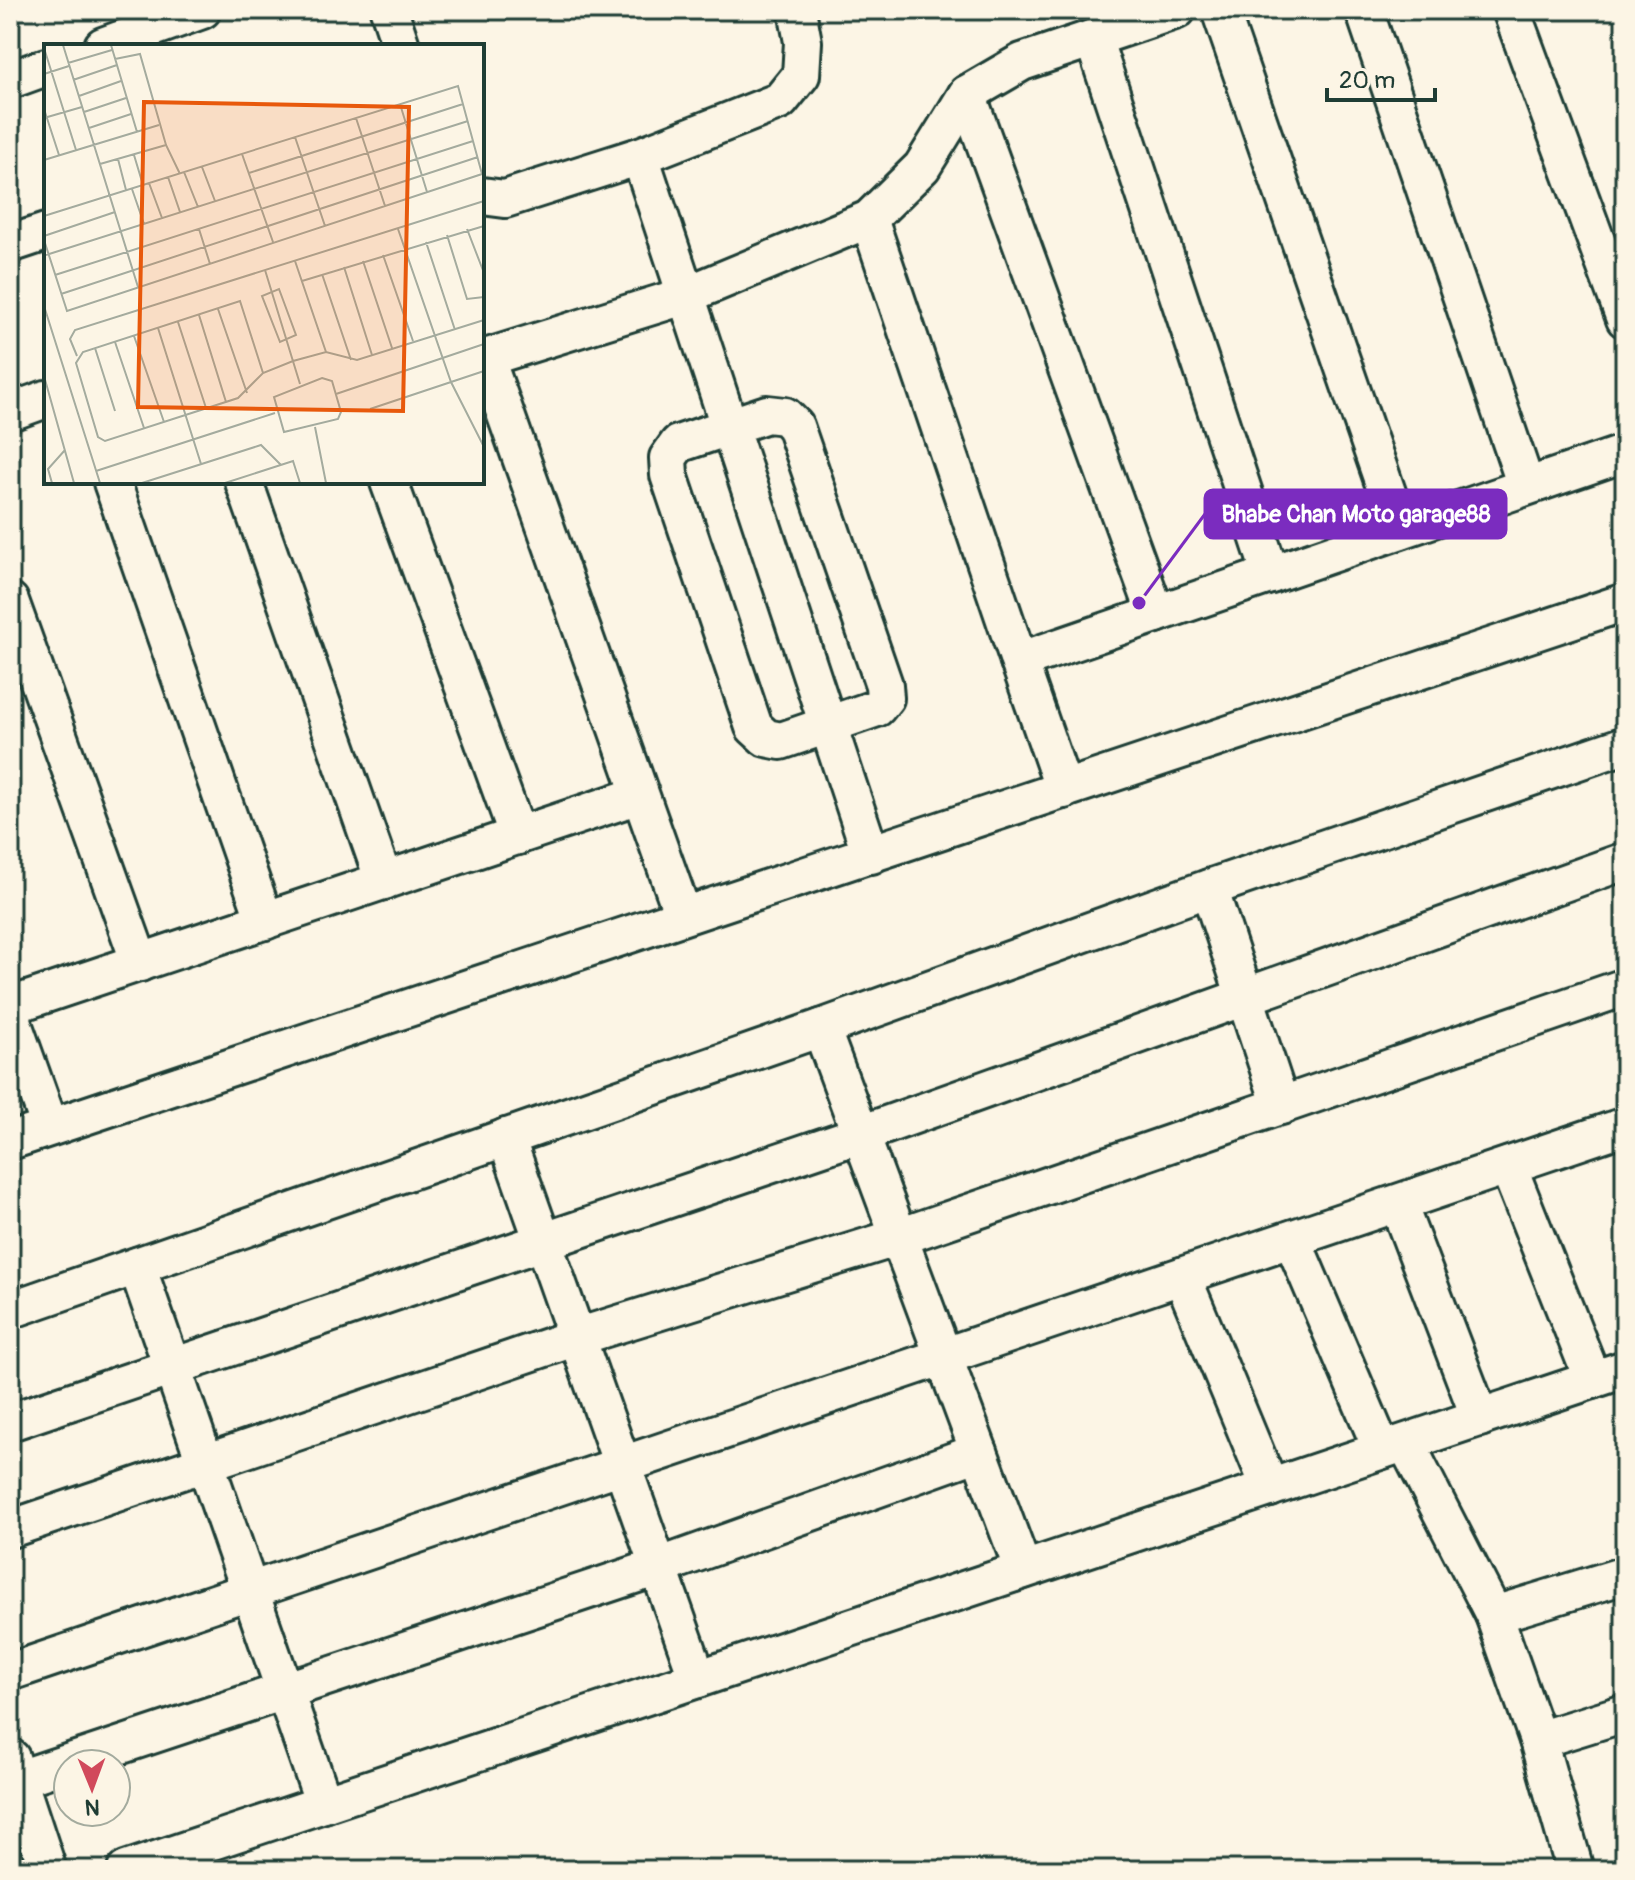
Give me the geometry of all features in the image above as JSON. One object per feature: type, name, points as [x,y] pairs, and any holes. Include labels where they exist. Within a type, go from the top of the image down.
[{"type":"street","points":[[108,44],[202,10]]},
{"type":"street","points":[[389,10],[400,44]]},
{"type":"street","points":[[484,196],[505,199],[640,156],[780,101],[801,75],[803,42],[797,10]]},
{"type":"street","points":[[683,915],[484,359],[684,296],[869,219],[922,167],[967,94],[1022,62],[1177,10]]},
{"type":"street","points":[[1220,10],[1400,530]]},
{"type":"street","points":[[1364,10],[1526,486]]},
{"type":"street","points":[[1511,10],[1625,319]]},
{"type":"street","points":[[1093,38],[1271,575]]},
{"type":"street","points":[[10,80],[44,68]]},
{"type":"street","points":[[967,94],[1156,614]]},
{"type":"street","points":[[640,156],[871,855]]},
{"type":"street","points":[[869,219],[1064,790]]},
{"type":"street","points":[[10,244],[44,233]]},
{"type":"street","points":[[10,412],[44,400]]},
{"type":"street","points":[[767,414],[785,416],[795,426],[884,685],[885,698],[877,708],[829,725],[781,741],[766,738],[754,727],[669,475],[668,458],[678,444],[767,414]]},
{"type":"street","points":[[1019,661],[1625,453]]},
{"type":"street","points":[[113,484],[265,921]]},
{"type":"street","points":[[245,484],[384,881]]},
{"type":"street","points":[[390,484],[518,836]]},
{"type":"street","points":[[10,601],[140,963]]},
{"type":"street","points":[[10,1141],[1625,602]]},
{"type":"street","points":[[10,1310],[1625,745]]},
{"type":"street","points":[[10,1006],[639,795]]},
{"type":"street","points":[[10,1422],[861,1134],[1625,861]]},
{"type":"street","points":[[1209,888],[1281,1106]]},
{"type":"street","points":[[10,1529],[577,1337],[899,1237],[1625,987]]},
{"type":"street","points":[[10,1015],[50,1127]]},
{"type":"street","points":[[821,1028],[1023,1570]]},
{"type":"street","points":[[10,1672],[1508,1166],[1623,1134]]},
{"type":"street","points":[[506,1137],[698,1679]]},
{"type":"street","points":[[126,1870],[1609,1375],[1508,1166]]},
{"type":"street","points":[[1398,1204],[1480,1418]]},
{"type":"street","points":[[1292,1239],[1394,1446],[1494,1615],[1538,1740],[1575,1870]]},
{"type":"street","points":[[137,1266],[324,1804]]},
{"type":"street","points":[[1182,1276],[1270,1488]]},
{"type":"street","points":[[48,1870],[13,1773],[285,1692],[658,1567],[979,1452]]},
{"type":"street","points":[[1494,1615],[1625,1575]]},
{"type":"street","points":[[1538,1740],[1625,1713]]},
{"type":"place","name":"Bhabe Chan Moto garage88","points":[[1139,603]]}]
